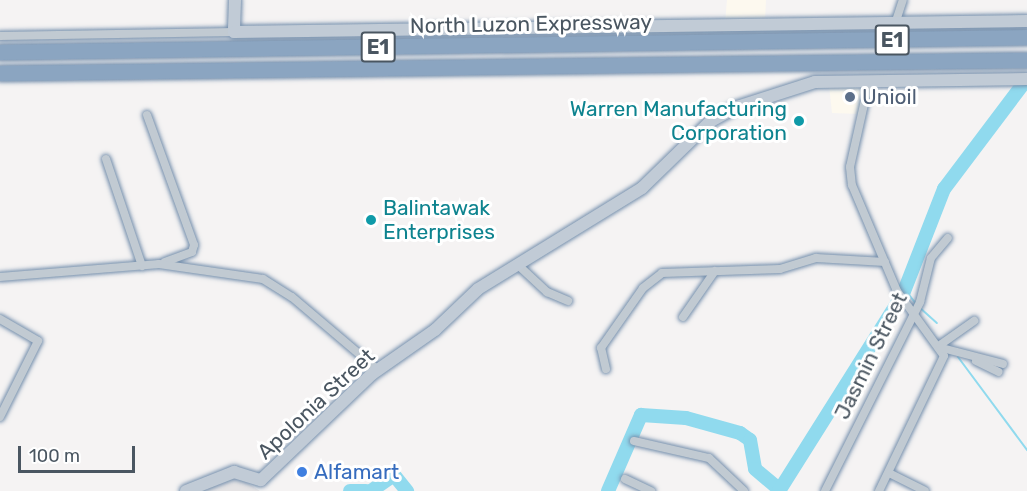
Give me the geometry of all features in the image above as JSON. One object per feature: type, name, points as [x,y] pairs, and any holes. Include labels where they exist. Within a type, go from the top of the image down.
[{"type":"highway","name":"North Luzon Expressway","points":[[0,52],[1027,38]]},
{"type":"highway","name":"North Luzon Expressway","points":[[0,73],[1027,60]]},
{"type":"main road","points":[[235,0],[234,32],[1027,21]]},
{"type":"main road","name":"Apolonia Street","points":[[186,491],[234,472],[261,486],[378,370],[435,330],[478,289],[642,188],[711,121],[734,108],[815,82],[1027,79]]},
{"type":"street","points":[[895,24],[903,0]]},
{"type":"street","points":[[0,36],[234,32]]},
{"type":"street","points":[[869,82],[850,172],[885,262],[914,313],[941,347],[1001,368]]},
{"type":"street","points":[[0,277],[159,264],[192,252],[195,245],[147,115]]},
{"type":"street","points":[[106,159],[142,266]]},
{"type":"street","name":"Jasmin Street","points":[[825,491],[914,313],[931,258],[948,238]]},
{"type":"street","points":[[606,369],[601,348],[653,278],[675,270],[780,269],[816,258],[885,262]]},
{"type":"street","points":[[159,264],[272,282],[378,370]]},
{"type":"street","points":[[518,265],[547,292],[568,301]]},
{"type":"street","points":[[683,317],[715,271]]},
{"type":"street","points":[[0,319],[38,341],[3,402],[0,417]]},
{"type":"street","points":[[941,347],[974,321]]},
{"type":"street","points":[[879,491],[943,364],[941,347]]},
{"type":"street","points":[[634,441],[710,458],[744,491]]},
{"type":"street","points":[[889,472],[925,491]]},
{"type":"street","points":[[625,479],[632,487],[651,491]]},
{"type":"shaded area","points":[[727,0],[766,0],[765,21],[725,23]]},
{"type":"shaded area","points":[[829,85],[864,85],[859,114],[832,113]]},
{"type":"shaded area","points":[[235,475],[260,491],[197,491]]},
{"type":"waterway","points":[[903,294],[944,189],[1021,87]]},
{"type":"waterway","points":[[906,291],[917,305]]},
{"type":"waterway","points":[[779,491],[898,302]]},
{"type":"waterway","points":[[919,307],[937,323]]},
{"type":"waterway","points":[[958,357],[1027,450]]},
{"type":"waterway","points":[[608,491],[641,415],[686,418],[740,433],[750,440],[755,469],[779,489]]},
{"type":"waterway","points":[[371,491],[394,475],[407,491]]},
{"type":"waterway","points":[[350,491],[366,491]]},
{"type":"place","name":"Unioil","points":[[850,97]]},
{"type":"place","name":"Warren Manufacturing Corporation","points":[[799,121]]},
{"type":"place","name":"Balintawak Enterprises","points":[[371,220]]},
{"type":"place","name":"Alfamart","points":[[302,472]]}]
